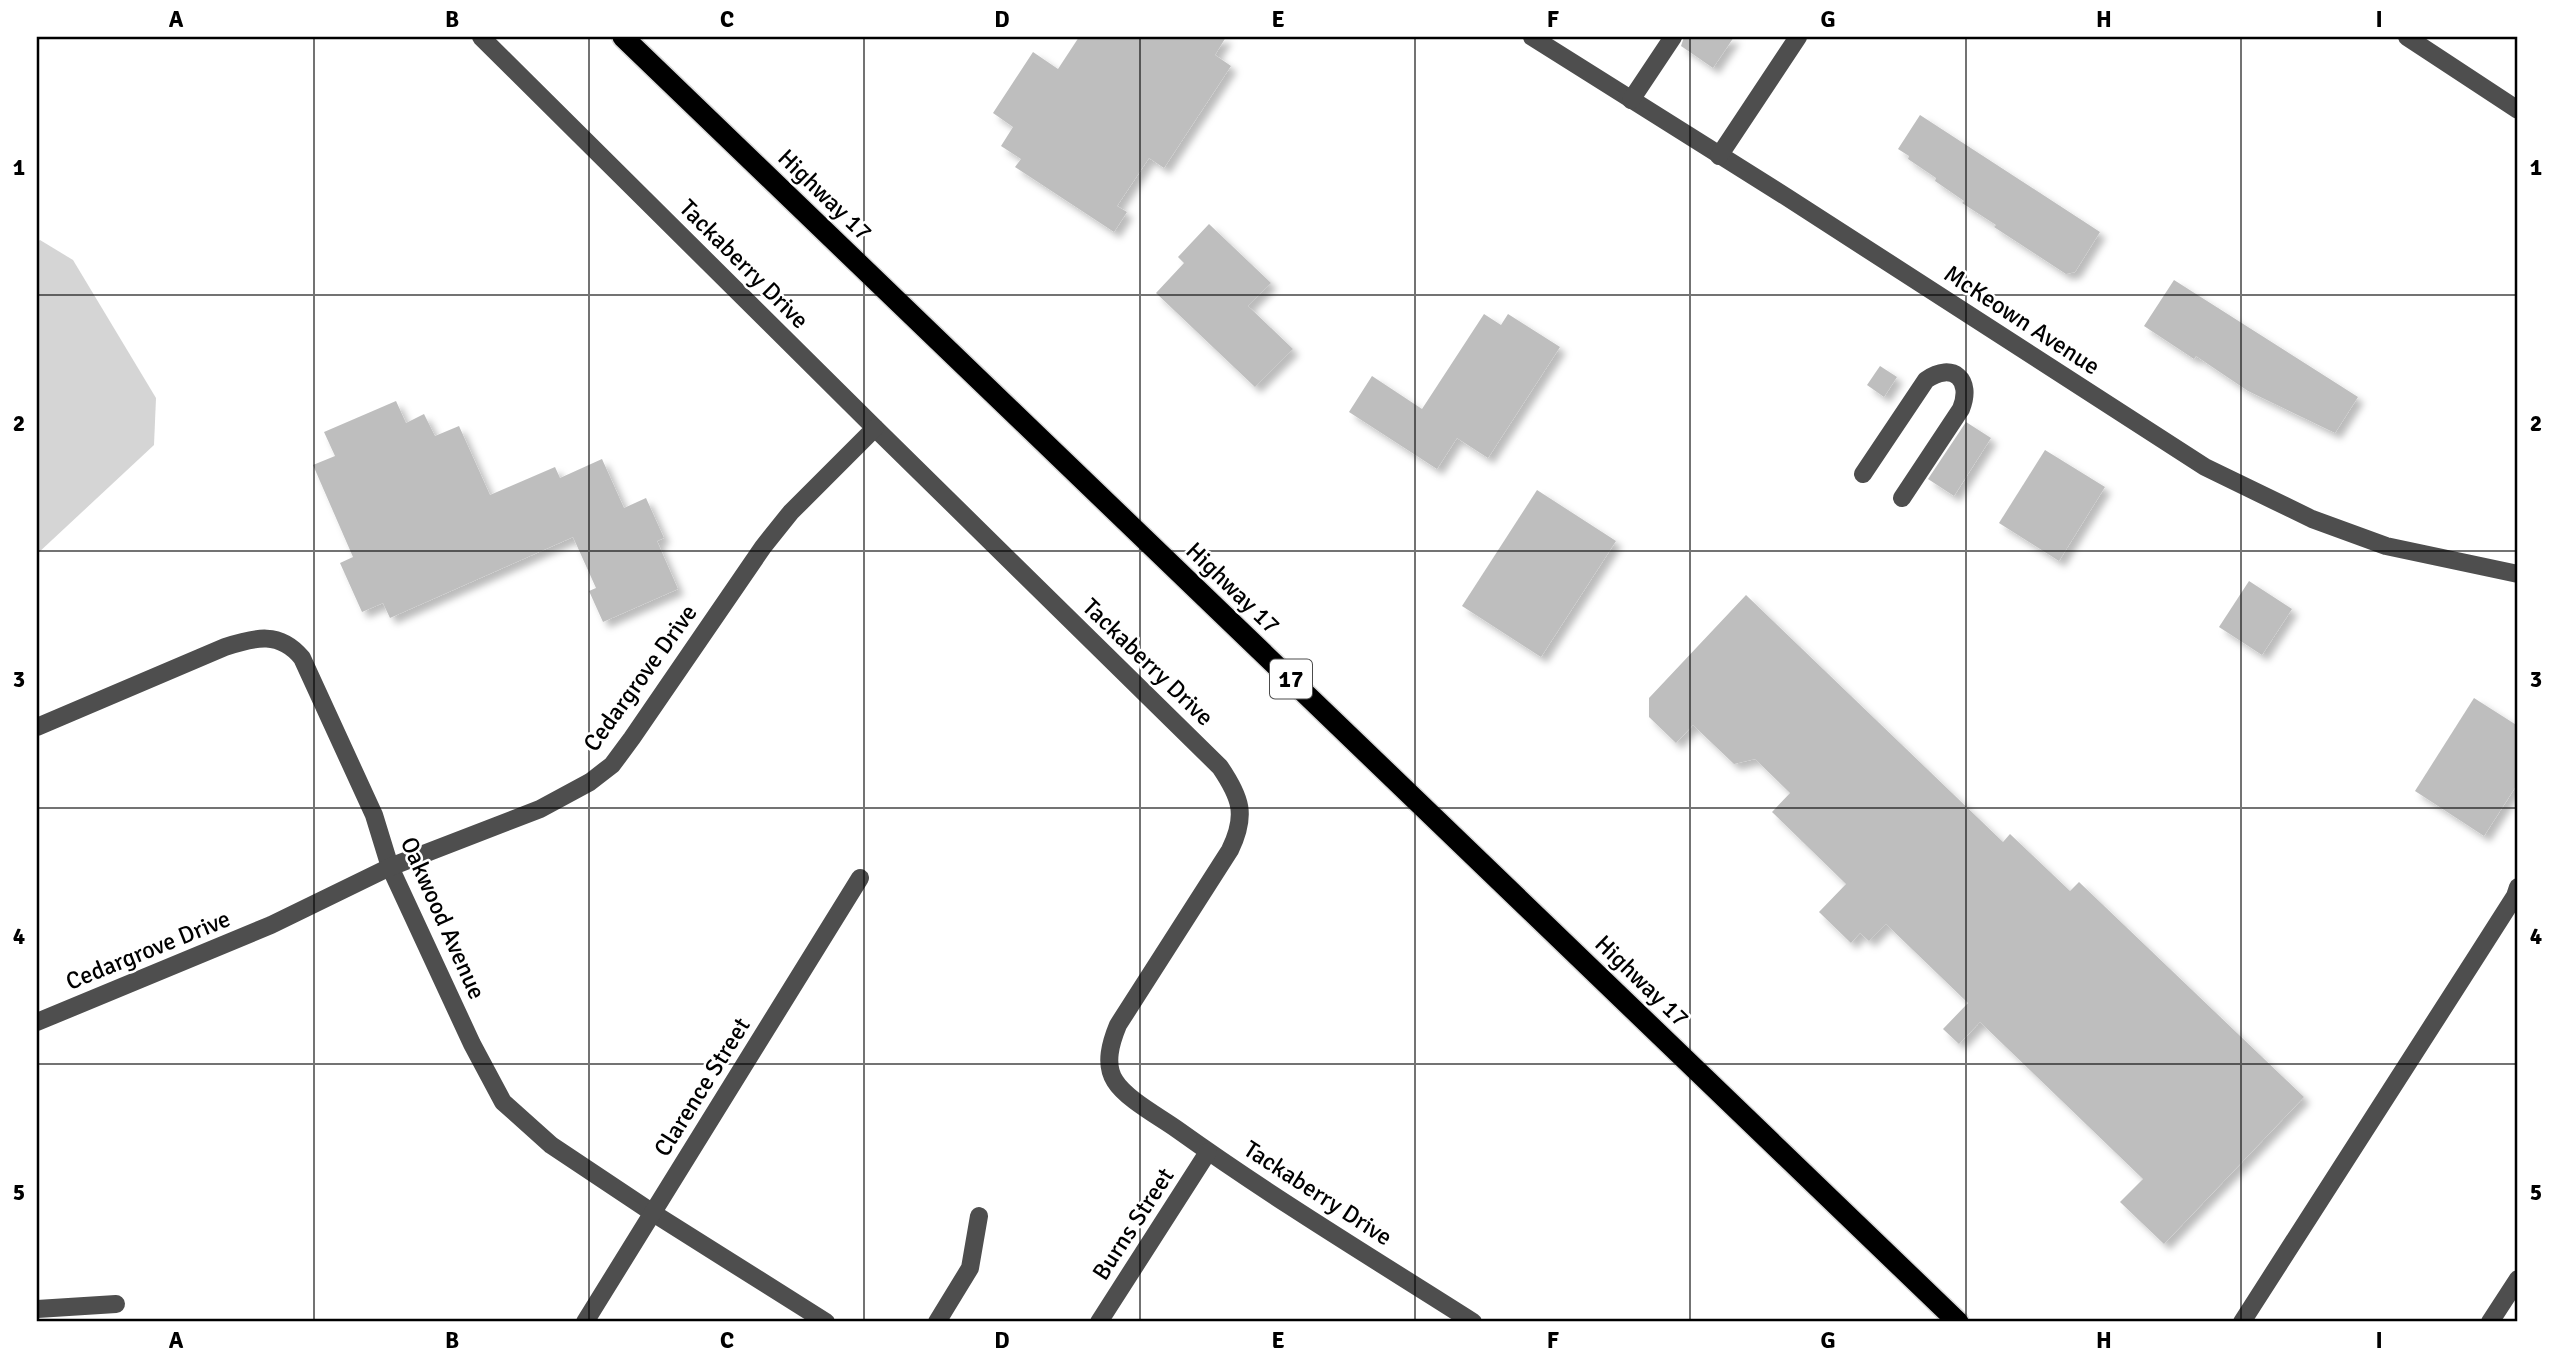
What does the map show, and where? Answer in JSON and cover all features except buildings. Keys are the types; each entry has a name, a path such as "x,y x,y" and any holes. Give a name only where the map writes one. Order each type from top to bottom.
{"highway":[{"name":"Highway 17","path":"623,37 1958,1322"}],"street":[{"name":"Tackaberry Drive","path":"481,37 1220,767 1238,798 1241,813 1239,833 1118,1025 1110,1043 1109,1063 1114,1081 1130,1096 1208,1152 1473,1322"},
{"name":"McKeown Avenue","path":"1532,37 2205,467 2312,519 2386,547 2518,574"},
{"path":"1632,100 1673,37"},
{"path":"1719,156 1798,37"},
{"path":"2407,37 2518,110"},
{"path":"1863,474 1926,380 1937,372 1949,371 1958,377 1965,387 1966,398 1902,498"},
{"name":"Cedargrove Drive","path":"37,1022 271,925 390,867 540,809 590,782 611,765 763,547 791,512 875,428"},
{"name":"Oakwood Avenue","path":"37,727 252,638 281,642 293,647 302,658 374,816 390,867 472,1044 503,1102 551,1145 826,1322"},
{"name":"Clarence Street","path":"584,1322 860,877"},
{"path":"2242,1322 2479,954 2518,887"},
{"name":"Burns Street","path":"1099,1322 1208,1152"},
{"path":"936,1322 970,1268 979,1216"},
{"path":"2490,1322 2518,1279"},
{"path":"37,1309 116,1304"}],"shaded area":[{"path":"40,240 73,260 156,398 154,445 37,554 37,242"}]}
